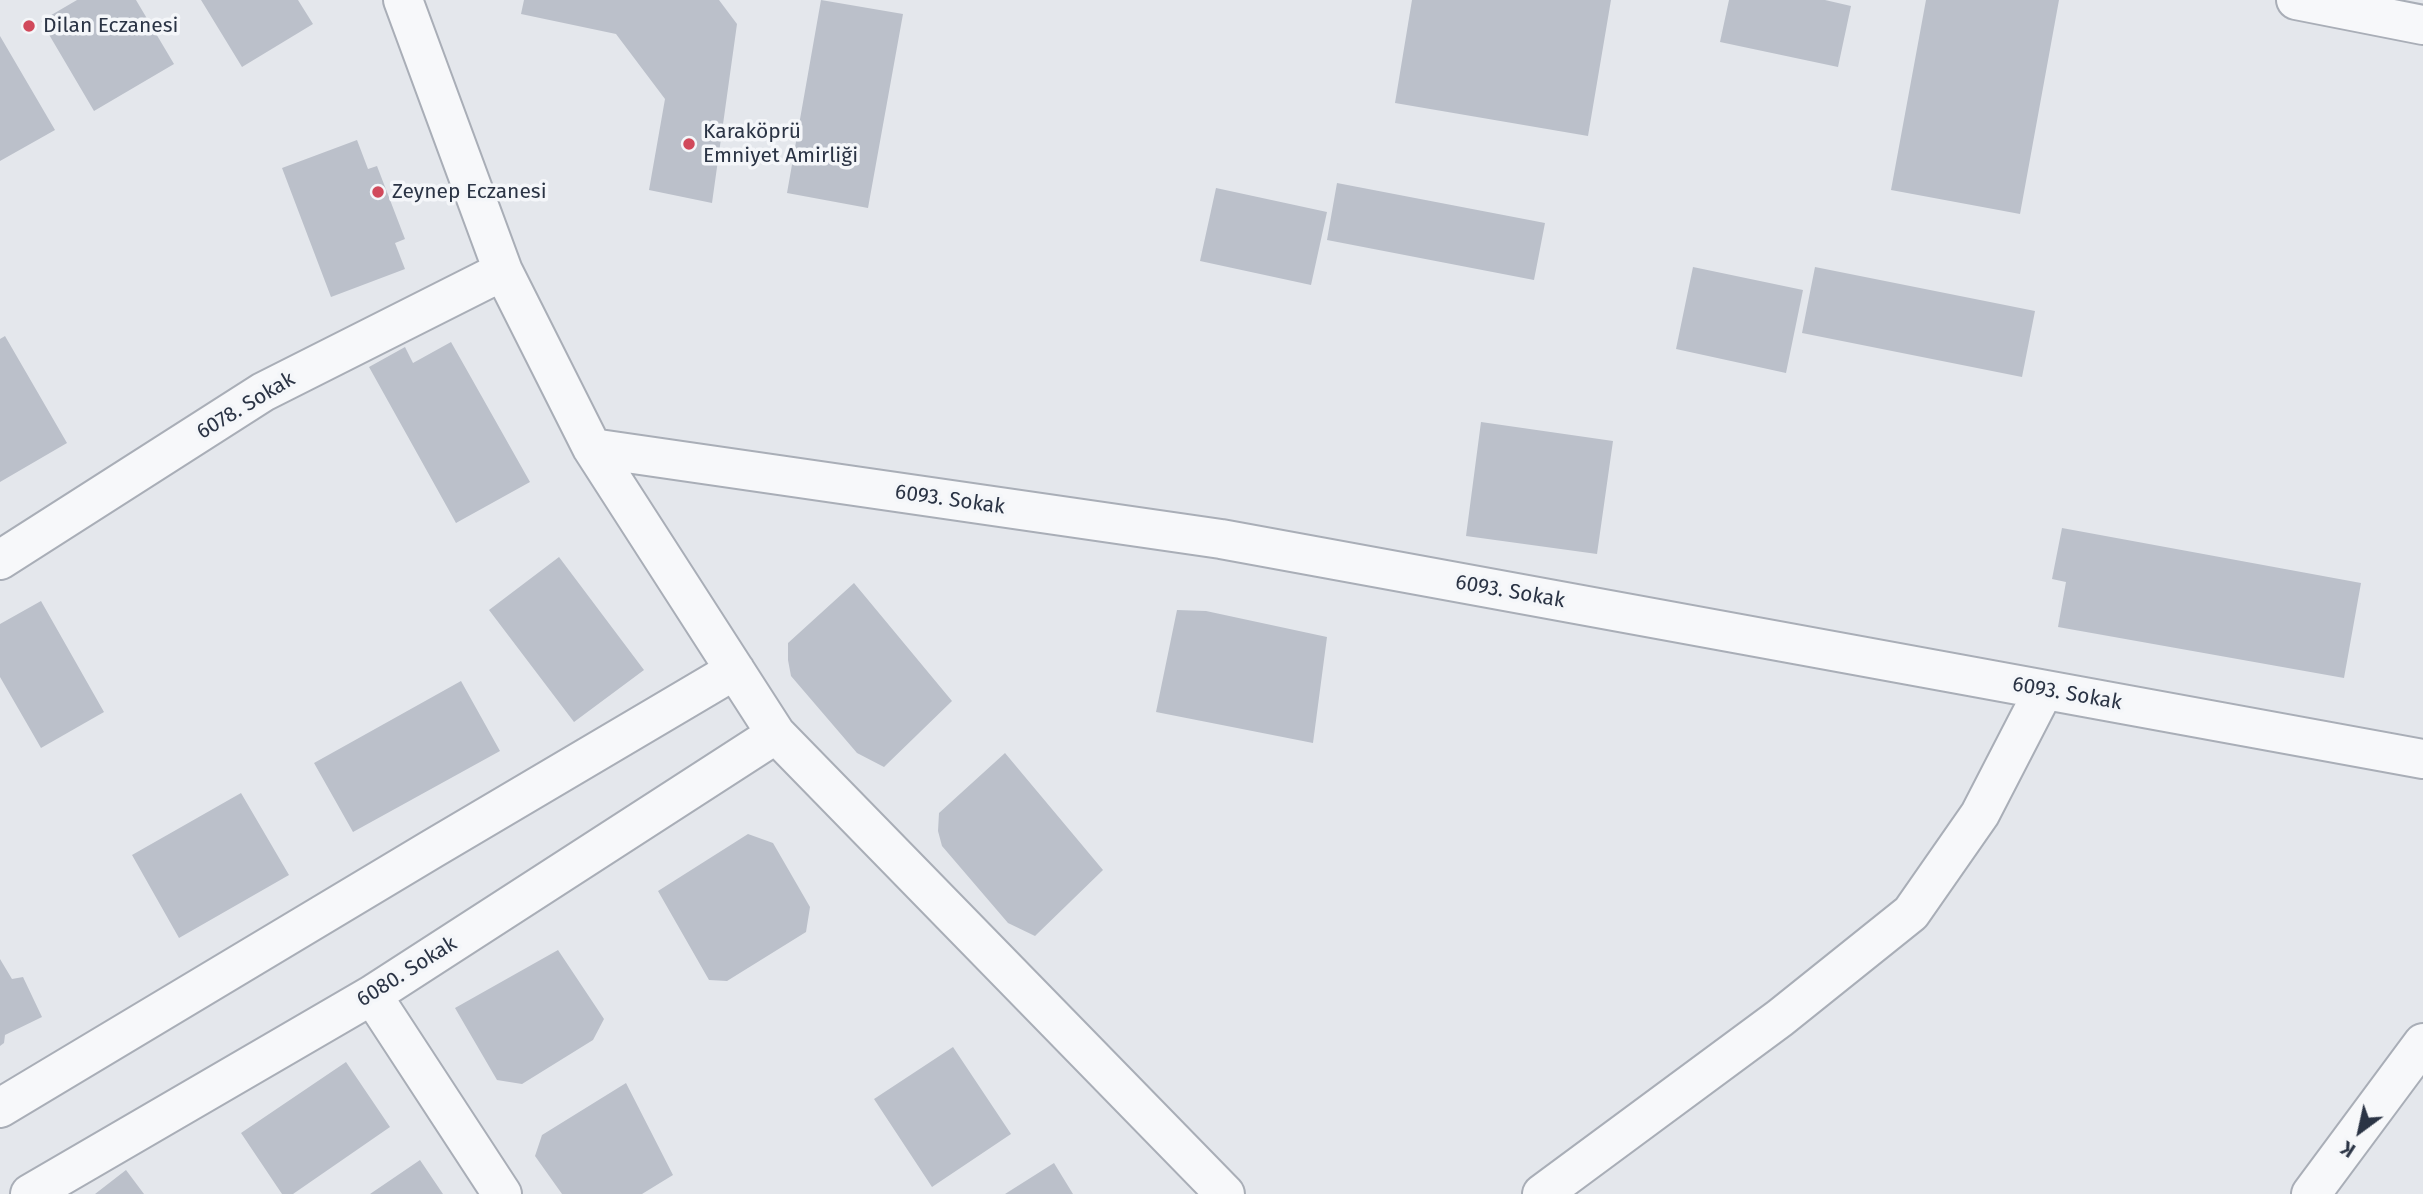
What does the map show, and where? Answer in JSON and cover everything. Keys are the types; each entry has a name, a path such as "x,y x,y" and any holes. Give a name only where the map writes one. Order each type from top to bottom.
{"street":[{"path":"403,0 503,271 592,448 776,734 1225,1194"},
{"path":"2296,0 2423,25"},
{"name":"6078. Sokak","path":"0,560 263,393 503,271"},
{"name":"6093. Sokak","path":"592,448 1221,539 2423,759"},
{"path":"0,1108 734,670"},
{"path":"1542,1194 1780,1018 1911,913 1980,814 2044,690"},
{"name":"6080. Sokak","path":"30,1194 372,995 776,734"},
{"path":"372,995 502,1194"},
{"path":"2311,1194 2423,1043"}],"building":[{"path":"77,0 136,0 174,64 94,111 41,21"},
{"path":"201,0 298,0 313,24 242,67"},
{"name":"Karaköprü Emniyet Amirliği","path":"524,0 719,0 737,24 712,203 649,190 665,99 616,34 521,14"},
{"path":"821,0 903,14 868,208 787,193"},
{"path":"1412,0 1611,0 1588,136 1395,103"},
{"path":"1729,0 1825,0 1851,6 1838,67 1720,42"},
{"path":"1926,0 2059,0 2020,214 1891,190"},
{"path":"0,36 55,130 0,161"},
{"path":"357,140 368,169 377,166 405,239 395,243 405,269 331,297 282,168"},
{"path":"1337,183 1545,223 1534,280 1327,240"},
{"path":"1216,188 1327,212 1311,285 1200,261"},
{"path":"1693,267 1803,290 1786,373 1676,349"},
{"path":"1815,267 2035,311 2022,377 1802,333"},
{"path":"5,336 67,443 0,482 0,339"},
{"path":"451,342 530,482 456,523 369,367 405,347 413,363"},
{"path":"1481,422 1613,441 1597,554 1466,536"},
{"path":"2062,528 2361,583 2344,678 2058,627 2066,582 2052,579"},
{"path":"559,557 644,670 574,722 489,610"},
{"path":"854,583 952,701 884,767 857,753 791,676 788,660 788,643"},
{"path":"41,601 104,712 41,748 0,677 0,624"},
{"path":"1177,610 1206,611 1327,637 1313,743 1156,712"},
{"path":"461,681 500,751 353,832 314,763"},
{"path":"1005,753 1103,870 1035,936 1008,923 942,846 938,831 939,813"},
{"path":"241,793 289,875 179,938 132,855"},
{"path":"748,834 773,843 810,907 806,932 727,981 709,980 658,891"},
{"path":"558,950 604,1019 593,1040 522,1084 497,1080 455,1008"},
{"path":"0,959 12,979 23,977 42,1017 5,1035 4,1043 0,1046"},
{"path":"953,1047 1011,1134 932,1187 874,1099"},
{"path":"346,1062 390,1127 293,1194 282,1194 241,1133"},
{"path":"626,1083 673,1175 642,1194 562,1194 535,1156 542,1135"},
{"path":"420,1160 443,1194 370,1194"},
{"path":"1054,1163 1073,1194 1005,1194"},
{"path":"126,1170 144,1194 95,1194"}],"place":[{"name":"Dilan Eczanesi","path":"29,26"},
{"name":"Karaköprü Emniyet Amirliği","path":"689,144"},
{"name":"Zeynep Eczanesi","path":"378,192"}]}
